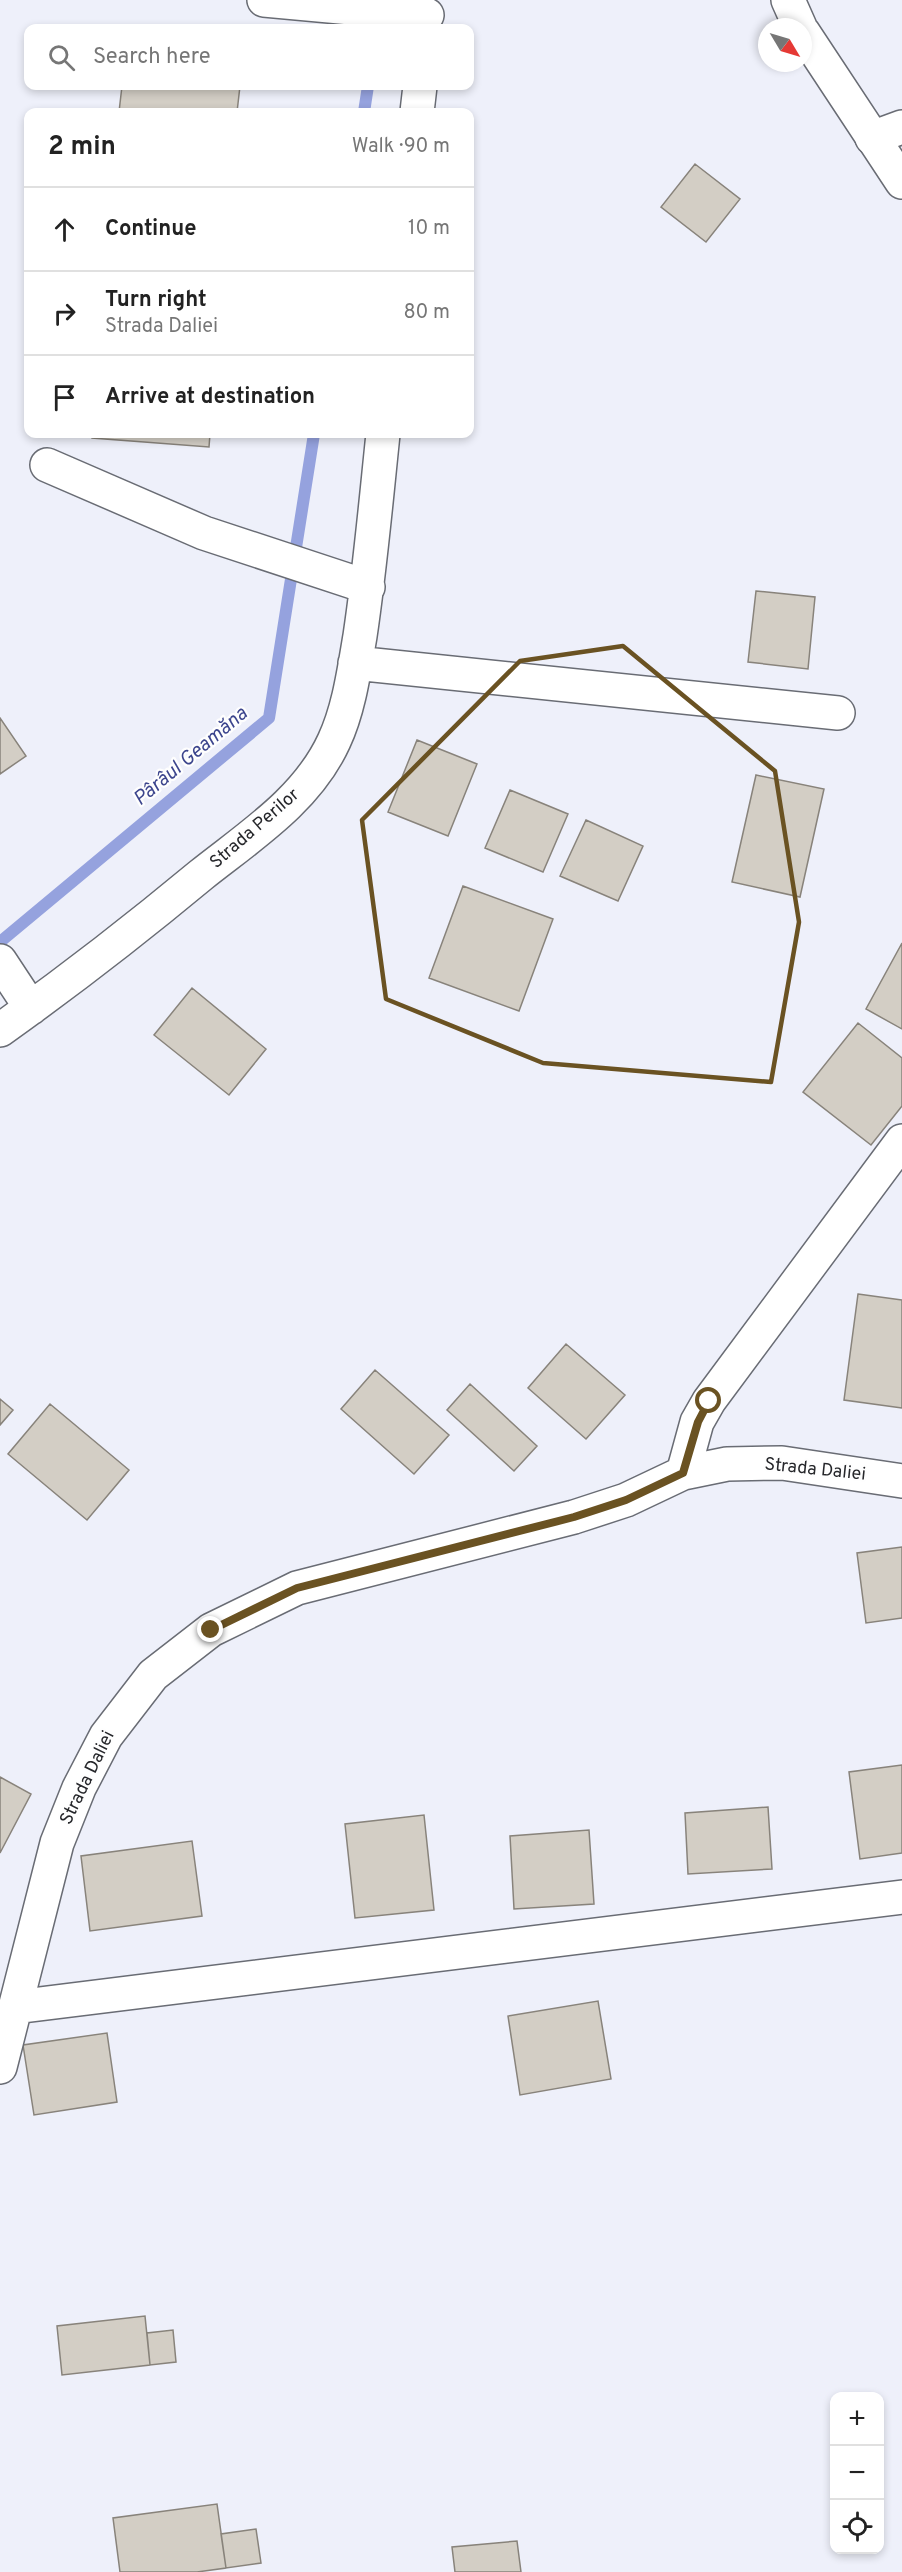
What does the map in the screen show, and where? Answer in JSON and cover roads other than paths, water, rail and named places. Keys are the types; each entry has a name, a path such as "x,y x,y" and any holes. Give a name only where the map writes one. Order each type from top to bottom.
{"street":[{"path":"264,0 427,15"},
{"path":"788,0 796,18"},
{"path":"812,43 887,133 902,182"},
{"path":"417,108 420,90"},
{"name":"Strada Perilor","path":"0,1030 166,904 289,804 316,773 334,741 355,663 368,587 383,438"},
{"path":"47,465 204,533 368,587"},
{"path":"355,663 838,713"},
{"path":"0,961 31,1008"},
{"path":"683,1473 698,1422 709,1401 902,1141"},
{"name":"Strada Daliei","path":"0,2067 57,1843 79,1788 106,1736 153,1675 211,1630 297,1588 574,1517 626,1500 683,1473 727,1464 782,1463 902,1481"},
{"path":"15,2007 902,1897"}],"waterway":[{"name":"Pârâul Geamăna","path":"365,108 367,90"},
{"name":"Pârâul Geamăna","path":"0,942 269,718 313,438"}]}
